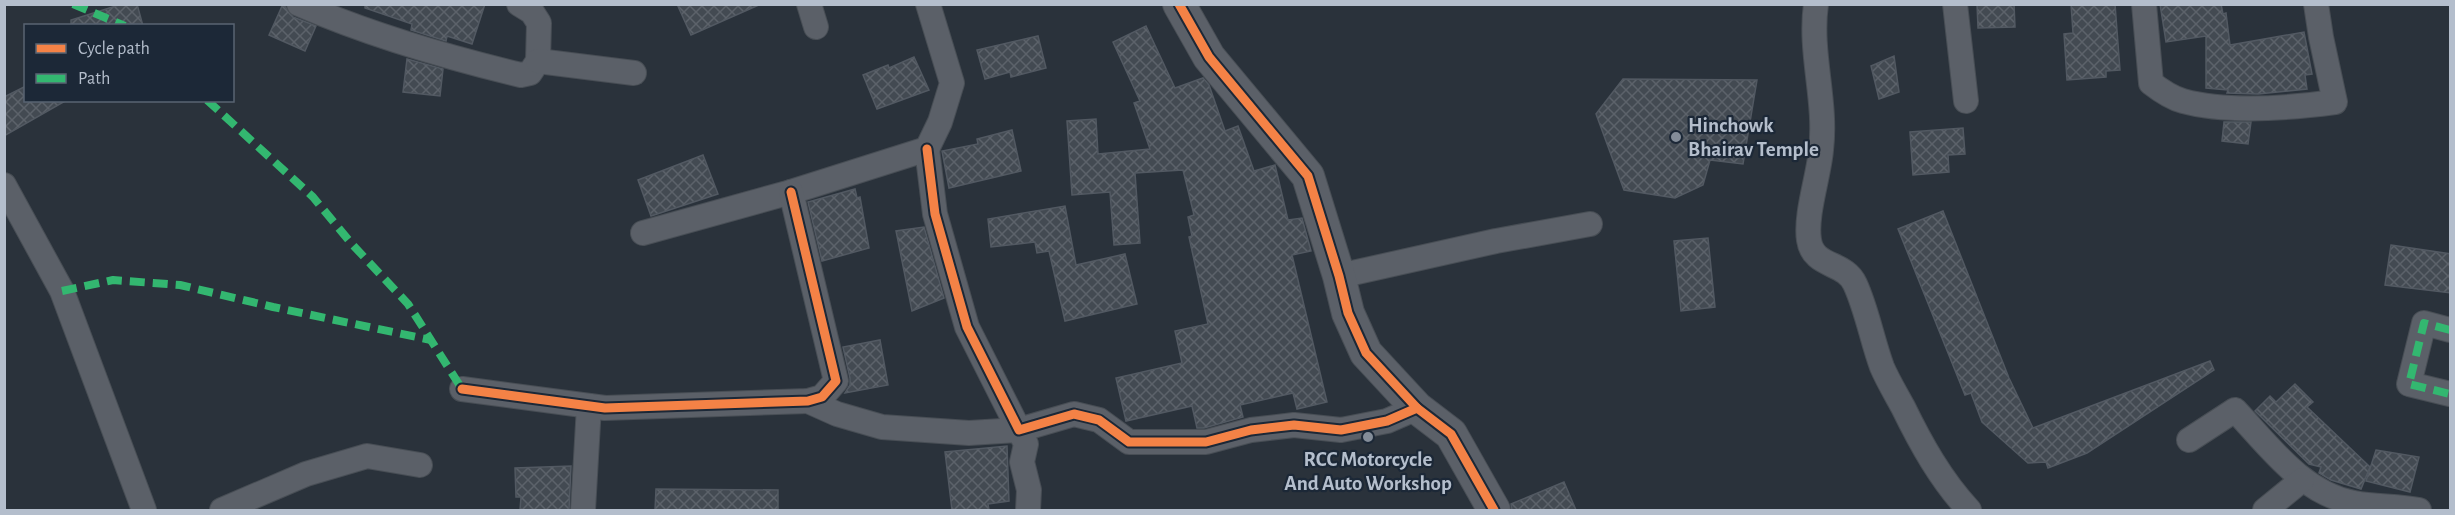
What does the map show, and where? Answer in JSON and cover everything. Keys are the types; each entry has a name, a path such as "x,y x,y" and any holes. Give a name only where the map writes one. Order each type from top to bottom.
{"street":[{"path":"299,4 334,19 461,60 521,75 530,73 538,61 539,23 532,12 519,4"},
{"path":"928,4 952,83 940,122 927,149 935,214 967,327 1026,444 1022,462 1029,490 1028,510"},
{"path":"1179,4 1209,57 1308,176 1348,313 1366,352 1417,408 1451,434 1494,510"},
{"path":"1816,4 1813,26 1823,112 1822,149 1809,221 1809,240 1814,255 1823,262 1842,268 1855,282 1883,369 1919,440 1949,489 1969,510"},
{"path":"1955,4 1966,101"},
{"path":"2144,4 2151,83 2160,90 2181,100 2212,106 2297,107 2335,102 2316,4"},
{"path":"538,61 634,74"},
{"path":"643,233 791,192 927,149"},
{"path":"4,185 62,291 144,510"},
{"path":"462,389 604,408 808,402 822,397 836,381 791,192"},
{"path":"1339,276 1496,241 1590,224"},
{"path":"2451,330 2424,323 2409,384 2451,394"},
{"path":"808,402 837,414 882,427 969,433 1019,430 1074,414 1099,420 1129,442 1206,442 1251,430 1294,425 1341,430 1387,421 1417,408"},
{"path":"584,510 589,406"},
{"path":"2189,440 2235,410 2302,480 2329,496 2354,503 2419,510"},
{"path":"222,510 306,474 367,456 420,465"},
{"path":"2265,510 2302,480"}],"building":[{"path":"122,4 137,4 142,24 71,24 71,20"},
{"path":"283,4 293,17 316,26 305,51 269,35"},
{"path":"365,4 485,4 472,44 447,36 446,41 411,30 412,24 365,8"},
{"path":"677,4 761,4 691,35"},
{"path":"1977,4 2014,4 2015,27 1978,28"},
{"path":"2071,4 2115,4 2120,70 2106,71 2106,77 2067,80 2064,34 2073,33"},
{"path":"2160,4 2221,4 2223,14 2226,13 2230,45 2304,32 2312,74 2305,75 2307,89 2258,94 2227,93 2228,90 2206,88 2206,36 2166,42"},
{"path":"1146,26 1175,88 1203,78 1209,85 1225,131 1238,126 1254,171 1275,165 1288,220 1302,218 1311,251 1292,255 1327,402 1297,409 1293,393 1240,405 1243,417 1204,428 1197,428 1192,406 1126,421 1116,378 1182,363 1175,331 1208,324 1189,237 1192,236 1188,217 1194,215 1183,170 1135,173 1140,243 1114,245 1110,192 1072,195 1067,121 1096,119 1098,154 1150,149 1134,103 1140,101 1113,42"},
{"path":"1038,36 1046,68 1011,77 1010,72 985,79 977,50"},
{"path":"1894,56 1899,92 1879,99 1871,66"},
{"path":"914,57 929,90 877,109 863,75 888,65 889,68"},
{"path":"407,59 443,69 440,96 403,92"},
{"name":"Hinchowk Bhairav Temple","path":"1623,79 1757,80 1743,164 1710,160 1703,185 1675,198 1624,190 1596,114"},
{"path":"24,87 24,102 64,102 4,136 4,97"},
{"path":"2224,122 2251,122 2248,144 2222,141"},
{"path":"1963,128 1965,154 1948,155 1949,172 1913,175 1910,132"},
{"path":"1012,130 1021,171 949,188 942,151 978,144 977,139"},
{"path":"703,155 718,194 651,216 638,180"},
{"path":"855,189 857,198 860,197 869,248 822,261 808,202"},
{"path":"1065,206 1076,265 1125,254 1137,304 1065,321 1049,251 1037,253 1035,242 991,247 988,219"},
{"path":"1943,211 2009,378 2033,428 2210,361 2214,370 2087,453 2048,468 2046,462 2028,463 1982,422 1971,393 1965,395 1898,229"},
{"path":"924,227 944,298 912,311 896,231"},
{"path":"1708,238 1715,307 1681,311 1674,241"},
{"path":"2391,245 2451,254 2451,293 2385,285"},
{"path":"880,340 888,385 845,393 850,385 850,378 843,347"},
{"path":"2295,384 2313,402 2307,407 2370,467 2361,489 2331,480 2319,473 2321,467 2309,464 2255,411 2270,396 2276,402"},
{"path":"1007,446 1009,501 988,504 989,510 952,510 945,452"},
{"path":"2376,450 2419,457 2410,492 2366,481"},
{"path":"571,466 569,510 520,510 521,497 516,497 515,468"},
{"path":"1564,482 1576,510 1512,510 1511,504"},
{"path":"656,489 778,490 778,510 655,510"}],"marked path":[{"path":"73,4 120,24"},
{"path":"209,102 313,197 351,243 408,304 462,389"},
{"path":"62,291 113,280 180,285 431,340"},
{"path":"2450,330 2424,323 2409,384 2450,394"}],"cycle path":[{"path":"1179,4 1209,57 1308,176 1348,313 1366,353 1417,408 1451,434 1494,510"},
{"path":"927,149 935,214 967,327 1019,430 1074,414 1099,420 1129,442 1206,442 1251,430 1294,425 1341,430 1387,421 1417,408"},
{"path":"462,389 605,408 808,401 822,397 836,381 791,192"}],"place":[{"name":"Hinchowk Bhairav Temple","path":"1676,137"},
{"name":"RCC Motorcycle And Auto Workshop","path":"1368,437"}]}
